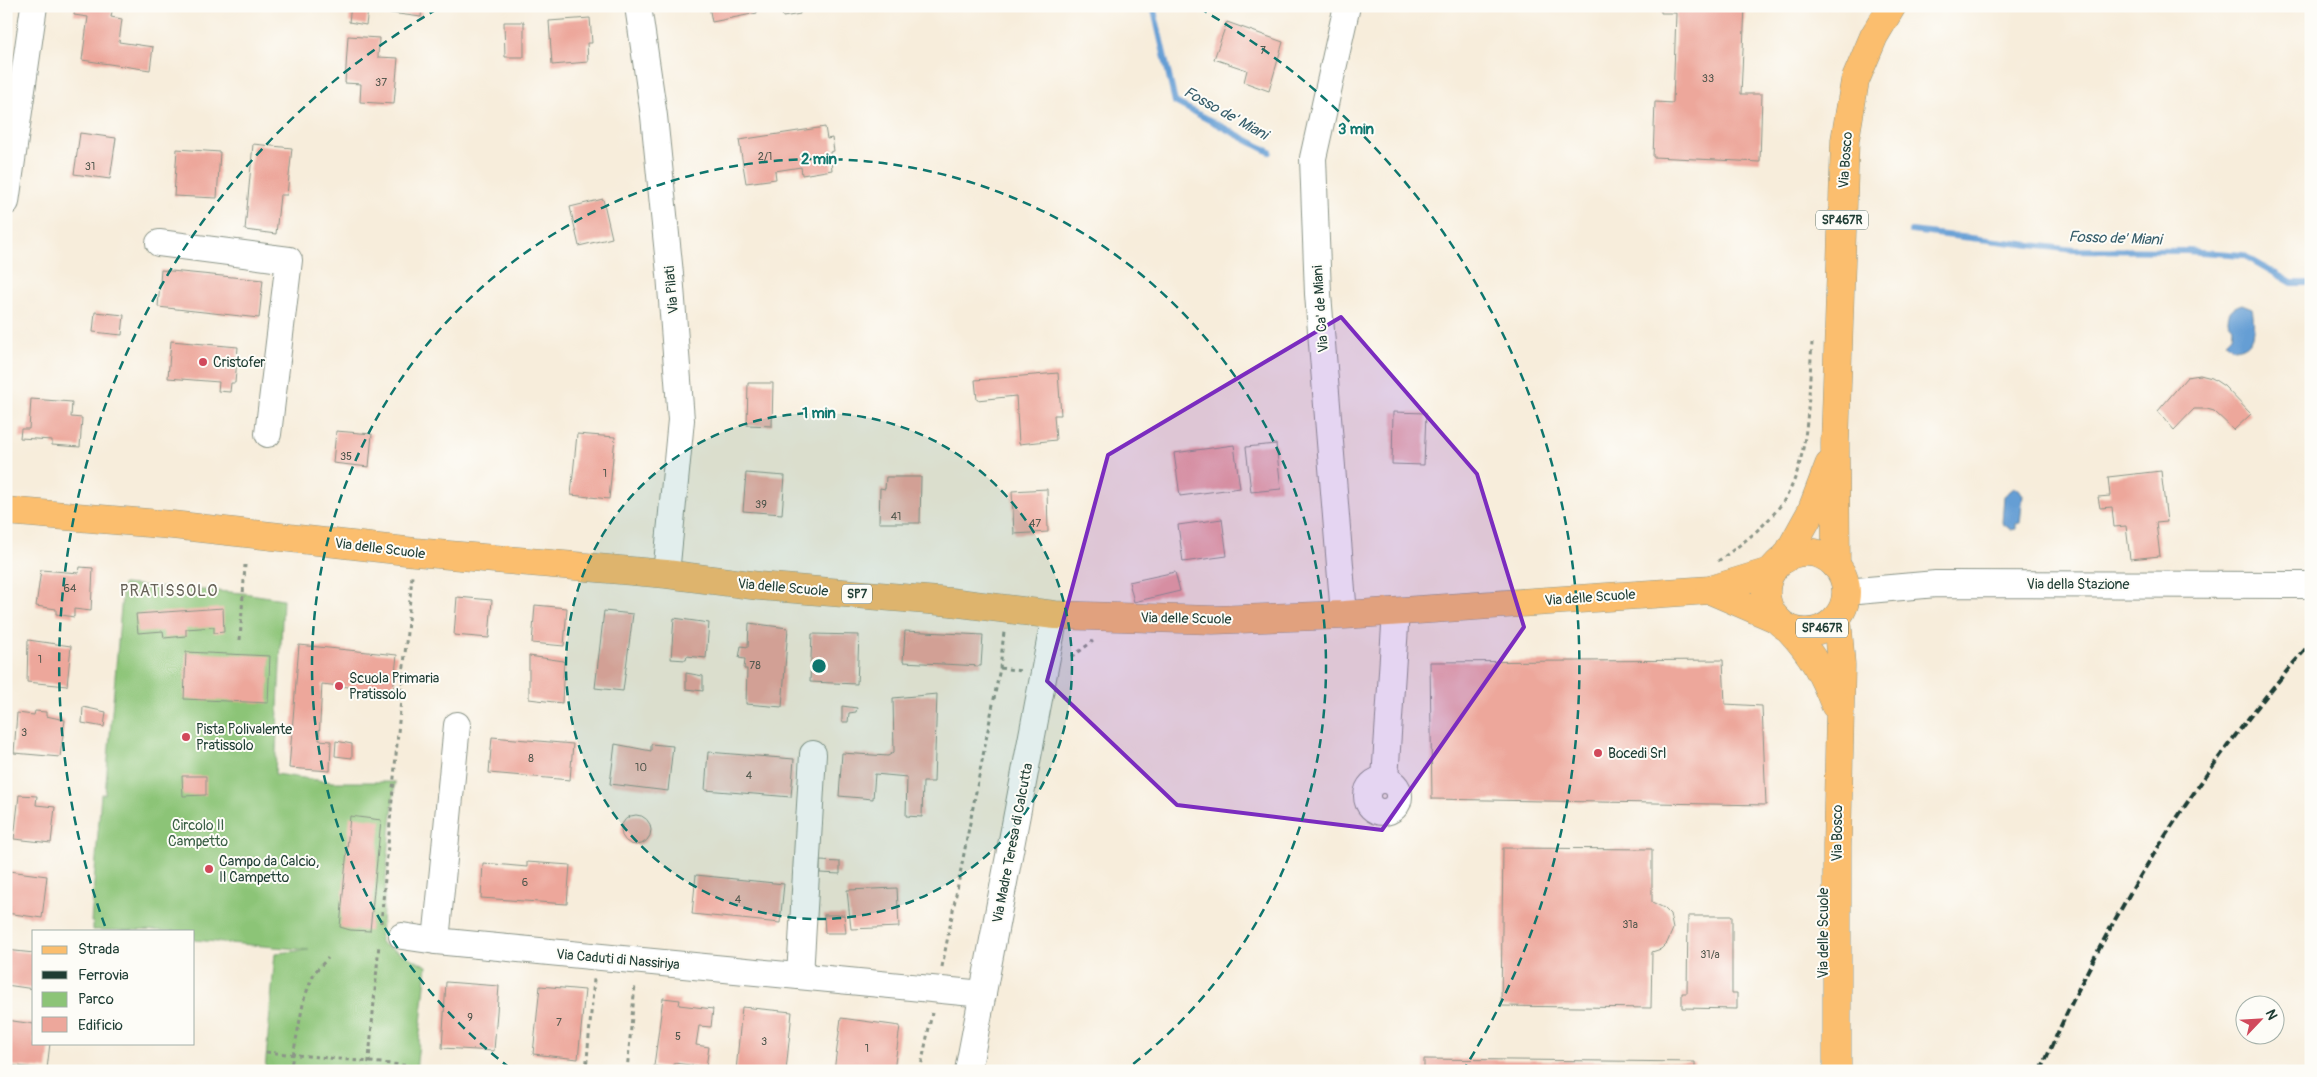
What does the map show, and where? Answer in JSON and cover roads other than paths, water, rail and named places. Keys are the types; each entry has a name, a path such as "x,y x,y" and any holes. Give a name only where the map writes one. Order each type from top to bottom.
{"main road":[{"name":"Via Bosco","path":"1837,1071 1837,846 1841,665 1837,617 1844,605 1846,592 1844,578 1836,566 1835,444 1845,140 1855,81 1874,36 1892,6"},
{"name":"Via Bosco","path":"1835,444 1826,478 1811,512 1767,583 1766,595 1770,608 1809,651 1823,674 1839,716"},
{"name":"Via delle Scuole","path":"6,511 248,532 414,552 666,574 759,586 951,602 1055,616 1213,620 1344,615 1710,590 1779,565"},
{"path":"1779,565 1802,552 1826,557 1836,566"},
{"name":"Via delle Scuole","path":"1710,590 1783,624"},
{"name":"SP467R","path":"1783,624 1802,632 1815,631 1828,626 1837,617"}],"street":[{"path":"6,202 34,6"},
{"name":"Via Pilati","path":"638,6 654,116 670,274 681,420 666,574"},
{"name":"Via Ca' de Miani","path":"1344,615 1318,294 1313,158 1347,6"},
{"path":"159,243 289,260 268,434"},
{"name":"Via della Stazione","path":"1846,592 1936,584 2311,585"},
{"path":"1385,779 1396,611"},
{"name":"Via Madre Teresa di Calcutta","path":"968,1071 1055,616"},
{"path":"436,941 458,725"},
{"path":"800,976 813,754"},
{"name":"Via Caduti di Nassiriya","path":"388,933 436,941 983,994"}],"water":[{"path":"2242,304 2252,308 2254,322 2252,335 2246,345 2233,349 2226,342 2232,336 2233,327 2228,321 2228,317 2236,306"},
{"path":"2014,488 2019,489 2023,495 2020,523 2016,524 2016,529 2011,530 2002,523 2004,496"}],"waterway":[{"name":"Fosso de' Miani","path":"1153,6 1175,102 1270,152"},
{"name":"Fosso de' Miani","path":"1911,231 2074,250 2187,251 2243,255 2292,283 2311,283"}],"railway":[{"path":"2041,1071 2095,956 2159,846 2231,742 2270,691 2311,643"}],"place":[{"name":"Cristofer","path":"203,362"},
{"name":"Scuola Primaria Pratissolo","path":"339,686"},
{"name":"Pista Polivalente Pratissolo","path":"186,737"},
{"name":"Bocedi Srl","path":"1598,753"},
{"name":"Campo da Calcio, Il Campetto","path":"209,869"}],"district":[{"name":"PRATISSOLO","path":"169,590"}],"park label":[{"name":"Circolo Il Campetto","path":"198,834"}]}
